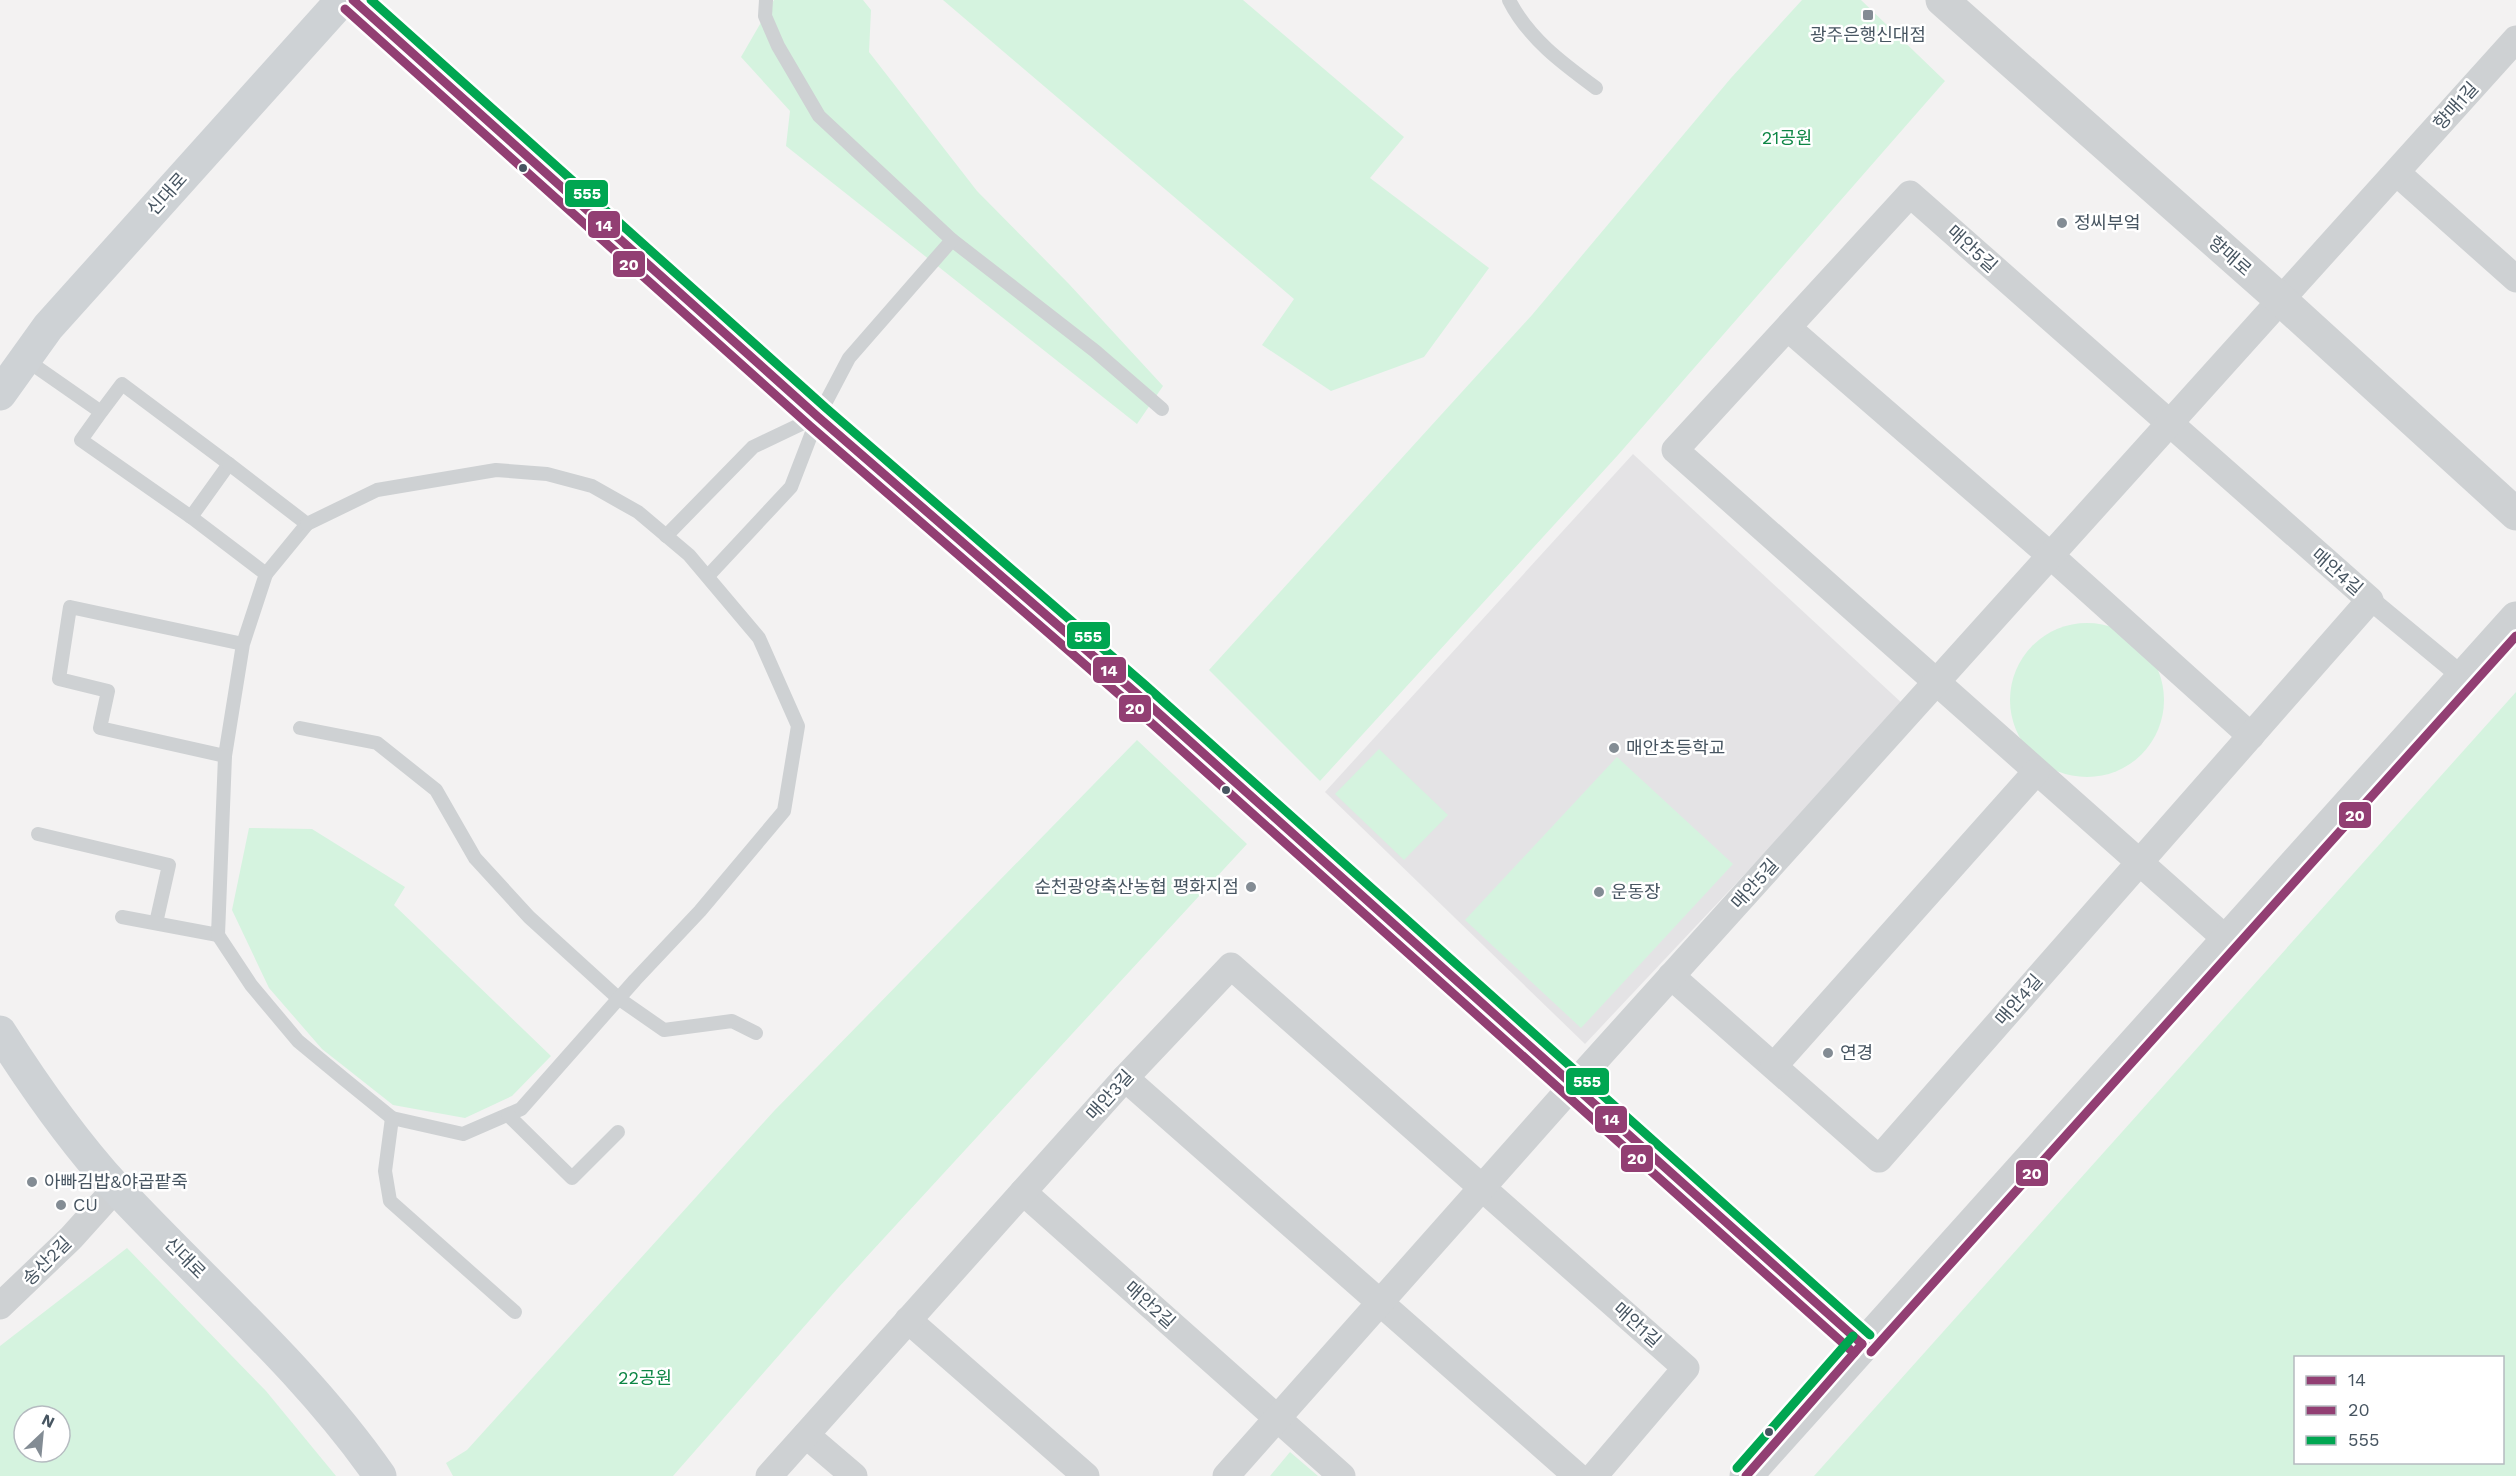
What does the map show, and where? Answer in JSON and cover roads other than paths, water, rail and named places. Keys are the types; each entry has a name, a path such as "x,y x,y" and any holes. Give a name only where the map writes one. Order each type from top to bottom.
{"main road":[{"name":"신대로","path":"0,393 23,358 48,327 342,0"},
{"name":"신대로","path":"0,1032 34,1086 76,1142 116,1188 309,1384 351,1435 380,1476"}],"street":[{"path":"353,0 818,417 1137,694 1863,1344"},
{"name":"향매로","path":"1942,0 2281,300 2516,514"},
{"name":"향매1길","path":"2281,300 2516,39"},
{"path":"2397,173 2516,279"},
{"name":"매안5길","path":"1936,683 1675,450 1789,329 1910,194 2169,425"},
{"name":"매안5길","path":"1574,1084 2281,300"},
{"path":"1789,329 2051,556 2251,736"},
{"name":"매안4길","path":"1671,976 1879,1159 2370,600 2169,425"},
{"path":"2370,600 2463,676"},
{"path":"1746,1476 2516,618"},
{"path":"1936,683 2226,939"},
{"path":"1774,1066 2036,772"},
{"name":"매안3길","path":"769,1476 1125,1078 1231,966 1482,1187"},
{"path":"1125,1078 1577,1476"},
{"path":"1226,1476 1574,1084"},
{"name":"매안1길","path":"1482,1187 1686,1368 1594,1476"},
{"name":"송산2길","path":"0,1306 71,1238 116,1188"},
{"name":"매안2길","path":"1023,1192 1342,1476"},
{"path":"908,1320 1086,1476"},
{"path":"806,1435 854,1476"}],"lane":[{"path":"766,0 765,16 778,46 819,116 952,240 1095,351 1162,409"},
{"path":"1509,0 1520,23 1562,63 1596,88"},
{"path":"708,576 791,487 818,417 849,358 952,240"},
{"path":"23,358 101,412"},
{"path":"266,574 191,517 81,440 122,384 307,524"},
{"path":"666,536 753,447 818,417"},
{"path":"191,517 229,464"},
{"path":"496,470 547,474 592,486 638,512 666,536 708,576 759,638 798,726 784,811 700,911 618,998 521,1109 463,1134 392,1118 297,1041 251,986 218,934 225,756 243,644 266,574 307,524 377,490 496,470"},
{"path":"225,756 100,728 108,691 59,679 70,607 243,644"},
{"path":"300,728 377,743 436,790 475,858 529,917 618,998 664,1030 732,1021 756,1033"},
{"path":"38,834 169,865 156,923"},
{"path":"122,917 218,934"},
{"path":"508,1115 572,1178 618,1132"},
{"path":"392,1118 385,1171 390,1201 515,1312"}],"place":[{"name":"광주은행신대점","path":"1868,15"},
{"name":"정씨부엌","path":"2062,223"},
{"name":"매안초등학교","path":"1614,748"},
{"name":"순천광양축산농협 평화지점","path":"1251,887"},
{"name":"운동장","path":"1599,892"},
{"name":"연경","path":"1828,1053"},
{"name":"아빠김밥&야곱팥죽","path":"32,1182"},
{"name":"CU","path":"61,1205"}],"park label":[{"name":"21공원","path":"1787,138"},
{"name":"22공원","path":"645,1378"}]}
